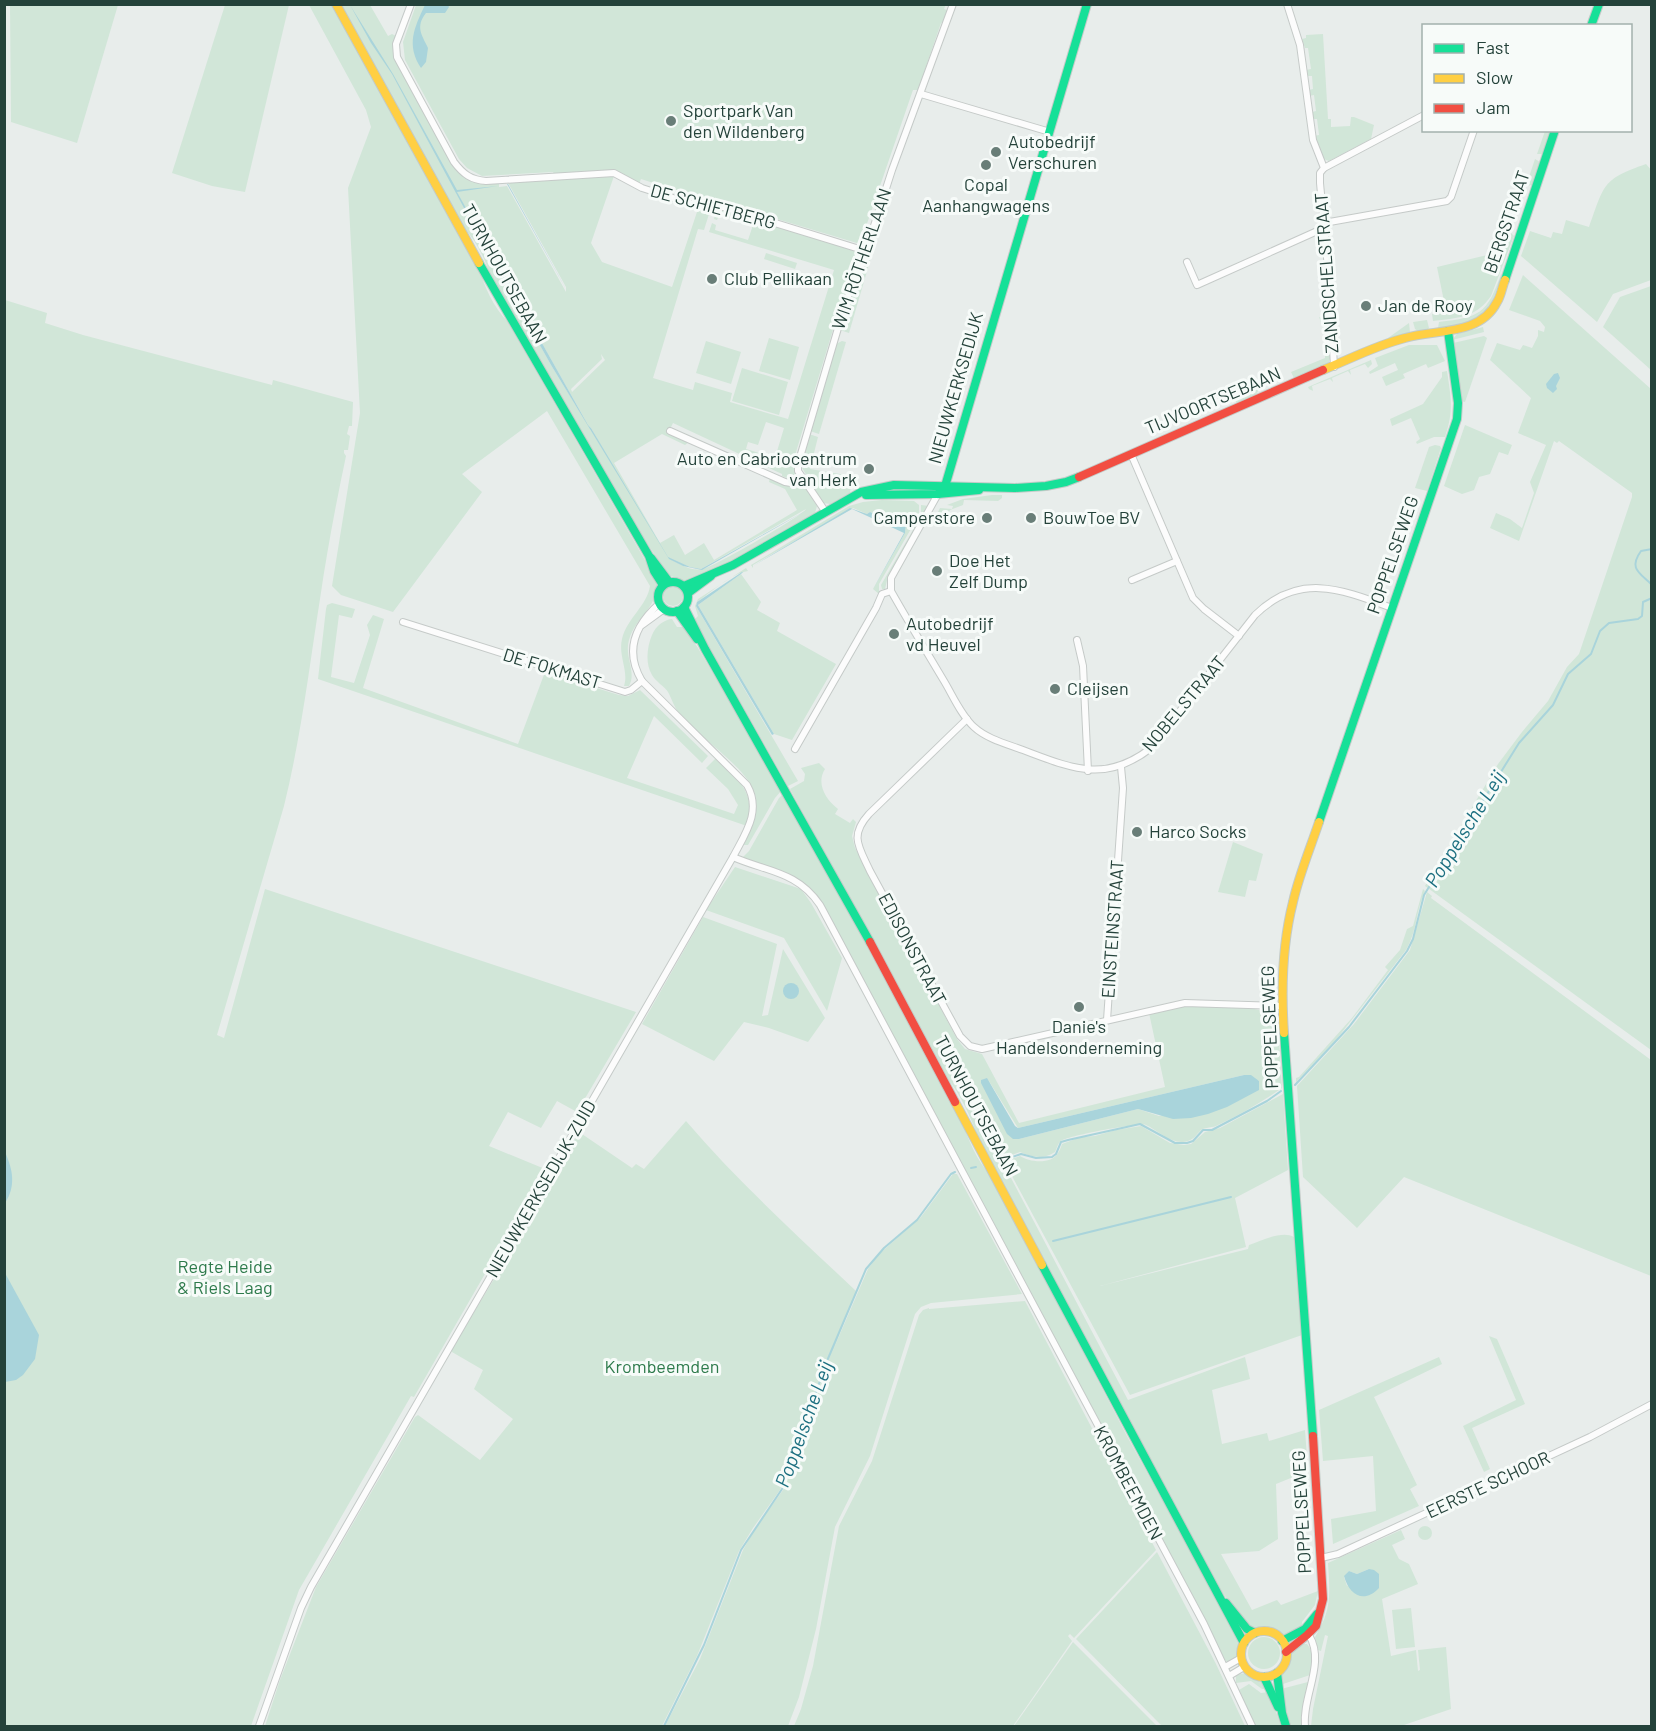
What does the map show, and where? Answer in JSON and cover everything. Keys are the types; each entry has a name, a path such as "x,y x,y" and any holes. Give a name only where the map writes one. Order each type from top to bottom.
{"street":[{"name":"TURNHOUTSEBAAN","path":"336,4 511,321 666,584"},
{"name":"DE SCHIETBERG","path":"411,4 396,44 397,57 454,162 471,178 486,181 614,173 642,188 695,204 723,207 866,251"},
{"name":"WIM RÖTHERLAAN","path":"803,478 798,471 801,452 846,301 866,251 892,170 953,4"},
{"name":"NIEUWKERKSEDIJK","path":"795,749 872,616 882,594 891,591 891,578 944,485 1087,4"},
{"name":"ZANDSCHELSTRAAT","path":"1287,4 1300,45 1312,140 1324,168 1320,173 1334,367"},
{"path":"1592,24 1599,4"},
{"path":"921,94 1050,132"},
{"path":"1324,168 1422,116"},
{"path":"1187,262 1197,285 1324,226 1447,201 1451,197 1473,132"},
{"name":"BERGSTRAAT","path":"1448,331 1466,328 1482,321 1489,316 1497,303 1554,132"},
{"name":"TIJVOORTSEBAAN","path":"686,589 703,584 714,574 861,492 894,485 988,488 1058,484 1395,341 1448,331"},
{"name":"POPPELSEWEG","path":"1286,1652 1309,1635 1319,1621 1322,1606 1322,1558 1282,1006 1284,956 1293,901 1457,419 1458,403 1448,331"},
{"path":"670,431 785,482 796,482 803,478 825,511"},
{"path":"1131,454 1193,598 1239,636"},
{"name":"TIJVOORTSEBAAN","path":"854,496 938,494 988,488"},
{"path":"1132,580 1177,561"},
{"path":"676,582 686,589 688,599 680,609 670,611 662,606 658,594 666,584 676,582"},
{"name":"NOBELSTRAAT","path":"891,591 967,719 986,736 1069,767 1088,771 1121,767 1141,756 1155,744 1255,615 1267,604 1290,592 1305,588 1329,588 1392,608"},
{"path":"642,681 634,665 634,642 647,615 662,606"},
{"name":"TURNHOUTSEBAAN","path":"680,609 841,888 1244,1643"},
{"name":"DE FOKMAST","path":"403,622 626,692 642,681"},
{"path":"1077,640 1083,666 1088,771"},
{"name":"NIEUWKERKSEDIJK-ZUID","path":"259,1726 301,1608 315,1580 733,857 751,821 754,809 750,789 739,774 642,681"},
{"name":"EDISONSTRAAT","path":"967,719 862,821 857,831 859,847 946,1012 966,1044 982,1049 1185,1003 1282,1006"},
{"name":"EINSTEINSTRAAT","path":"1107,1020 1123,788 1121,767"},
{"name":"KROMBEEMDEN","path":"733,857 782,873 807,888 820,905 1229,1676"},
{"name":"EERSTE SCHOOR","path":"1322,1558 1338,1554 1523,1469 1652,1404"},
{"name":"TURNHOUTSEBAAN","path":"1212,1583 1247,1629 1255,1633"},
{"path":"1282,1641 1305,1629 1322,1606"},
{"path":"1269,1632 1282,1641 1286,1652 1284,1663 1277,1672 1264,1677 1252,1674 1243,1662 1244,1643 1255,1633 1269,1632"},
{"path":"1305,1726 1305,1711 1316,1655 1309,1635"},
{"path":"1225,1667 1243,1662"},
{"path":"1243,1662 1229,1676 1252,1726"},
{"path":"1277,1672 1282,1713"},
{"path":"1264,1677 1286,1726"}],"green space":[{"name":"Sportpark Van den Wildenberg","path":"946,4 944,9 947,10 943,22 918,90 913,90 860,244 710,201 707,197 703,202 696,202 697,197 641,179 639,184 621,174 554,174 553,172 482,176 467,168 459,159 405,60 403,42 416,5"},
{"path":"10,5 118,5 77,143 11,122"},
{"path":"225,5 289,5 245,192 212,186 172,173"},
{"path":"309,5 332,5 479,269 494,303 507,321 657,581 654,599 636,625 629,640 628,652 632,675 629,686 624,686 622,639 628,625 645,600 650,586 547,411 462,474 482,492 393,612 341,595 332,586 360,413 348,188 371,127 366,110"},
{"path":"340,5 370,5 388,36 392,34 396,36 393,49 394,58 463,175 499,182 499,187 507,186 566,292 566,287 507,181 614,176 591,243 602,262 672,287 698,209 706,209 709,214 704,230 698,229 653,378 693,390 695,382 732,393 730,402 788,419 834,270 709,232 712,223 716,225 715,230 748,240 753,225 719,215 717,220 714,219 721,209 856,251 859,259 838,313 793,462 796,475 792,480 673,423 668,433 689,442 685,445 662,434 614,463 660,543 674,535 685,555 704,543 714,560 797,510 785,489 769,482 770,478 790,487 804,486 817,506 815,513 727,565 685,581 668,575 577,428 491,277 480,251 464,228","holes":["457,193 607,456 551,365","601,354 605,360 572,392 571,389 602,359","766,422 784,428 775,458 746,449 748,442 758,445","806,509 757,541 703,569 698,570 689,568 668,558 701,569"]},
{"path":"1323,34 1328,119 1331,119 1331,127 1350,126 1351,117 1374,125 1371,139 1329,161 1321,158 1314,136 1319,135 1317,119 1313,119 1312,112 1316,111 1314,95 1309,96 1309,90 1313,89 1312,76 1307,76 1306,70 1311,69 1308,48 1305,48 1302,39 1306,38 1306,35"},
{"path":"1545,132 1551,132 1543,154 1537,154"},
{"path":"1535,159 1540,162 1532,185 1526,186"},
{"path":"1646,164 1652,171 1651,280 1613,294 1597,322 1521,256 1530,231 1551,238 1553,232 1562,234 1566,220 1589,227 1598,201 1607,185 1620,175"},
{"path":"1510,232 1514,236 1491,296 1485,303 1465,316 1433,321 1432,314 1446,311 1437,267 1504,251"},
{"path":"766,253 797,263 795,269 764,259"},
{"path":"868,253 872,254 849,333 840,330"},
{"path":"1501,274 1487,309 1473,319 1457,325 1438,328 1439,322 1464,318 1480,311 1491,298"},
{"path":"1523,275 1651,389 1651,1050 1425,886 1498,764 1548,701 1567,667 1579,654 1632,497 1632,493 1559,441 1557,443 1554,441 1519,541 1490,528 1496,513 1522,528 1534,493 1530,482 1546,445 1518,433 1531,398 1490,360 1497,343 1520,350 1523,345 1532,348 1538,336 1538,330 1544,332 1545,327 1540,321 1509,310"},
{"path":"1652,286 1651,370 1603,327 1620,297"},
{"name":"Regte Heide & Riels Laag","path":"5,300 47,313 45,323 83,335 272,385 273,380 353,402 352,426 349,426 347,434 350,436 348,450 344,450 346,456 290,780 217,1035 224,1038 265,889 636,1012 577,1112 557,1101 541,1128 508,1112 489,1146 545,1169 536,1179 539,1180 414,1397 411,1396 299,1590 251,1726 5,1726"},
{"path":"1319,317 1328,320 1330,359 1328,364 1297,379 1294,378 1291,372 1325,358 1325,332"},
{"path":"1427,320 1429,328 1427,330 1415,329 1413,322"},
{"path":"1409,323 1410,332 1388,338"},
{"path":"1483,327 1484,332 1452,340 1457,334"},
{"path":"1484,336 1487,338 1465,402 1461,401 1453,343"},
{"path":"769,338 799,347 790,380 759,371"},
{"path":"706,341 741,352 731,384 696,373"},
{"path":"846,342 819,434 810,431 836,344"},
{"path":"1409,345 1437,345 1445,361 1428,368 1426,364 1403,374 1405,378 1386,386 1382,377 1398,370 1395,363 1370,374 1369,372 1378,366 1375,358"},
{"path":"1371,360 1372,364 1368,368 1365,364 1350,370 1351,375 1348,371 1332,378 1333,382 1330,379 1312,386 1313,391 1308,387"},
{"path":"742,368 788,382 779,415 732,401"},
{"path":"1447,371 1451,404 1450,420 1445,437 1434,437 1417,444 1416,442 1420,439 1411,418 1392,426 1390,419 1423,404 1442,377 1442,372"},
{"path":"1257,387 1255,397 1240,404 1236,402 1234,397"},
{"path":"1465,425 1512,445 1508,455 1499,452 1490,474 1479,477 1474,490 1462,494 1444,486"},
{"path":"809,434 818,437 810,469 852,476 850,493 830,504 823,503 801,466"},
{"path":"1435,445 1441,448 1427,491 1415,488 1429,447"},
{"path":"1002,495 1002,498 998,501 964,500 963,505 950,510 945,518 937,514 940,508 952,509 953,506 947,505 963,499"},
{"path":"882,500 914,501 919,505 919,515 879,584 879,594 873,589 905,533 906,525 904,521 891,521 853,508 753,565 753,568 751,565 849,506"},
{"path":"921,505 929,506 888,576 885,589 882,589 881,585 921,516"},
{"path":"746,568 748,571 741,573 730,578"},
{"path":"741,574 761,602 757,610 780,623 777,631 836,664 792,740 774,734 698,605"},
{"path":"721,584 697,602 696,606 798,781 788,786 694,620 698,616 695,606 698,599"},
{"path":"673,586 680,589 683,596 680,603 673,606 666,603 663,596 666,589"},
{"path":"332,603 355,609 352,618 339,615 331,677 354,683 370,635 367,625 373,615 384,619 363,688 518,744 545,672 619,695 628,696 640,690 708,756 702,763 654,716 627,778 734,814 738,805 728,789 706,768 716,758 744,788 749,804 747,826 318,679 326,609 327,605"},
{"path":"672,619 677,627 684,627 698,648 782,790 748,845 741,845 756,812 753,789 739,770 679,713 668,692 654,677 648,666 652,635 660,624"},
{"path":"819,763 825,769 821,780 823,790 838,809 835,814 850,823 853,819 856,822 852,836 855,848 957,1039 965,1049 982,1054 1019,1123 1165,1087 1149,1013 1185,1006 1250,1008 1272,1013 1278,1023 1282,1088 1234,1117 1201,1130 1189,1141 1178,1142 1146,1125 1141,1125 1066,1139 1060,1142 1055,1152 1042,1157 1020,1152 1001,1159 1128,1400 1245,1357 1250,1379 1212,1390 1222,1444 1267,1433 1269,1441 1305,1430 1308,1471 1276,1484 1278,1539 1259,1551 1221,1554 1252,1610 1277,1600 1281,1605 1318,1591 1315,1605 1302,1622 1303,1628 1286,1636 1273,1630 1248,1627 1219,1588 977,1134 961,1098 947,1078 790,789 804,781 805,774 801,768","holes":["1244,1075 1259,1081 1258,1090 1159,1116 1138,1109 1019,1139 987,1078 1018,1128"]},
{"path":"784,793 961,1120 977,1157 991,1176 1128,1438 1241,1643 1236,1658 1227,1662 1224,1659 822,904 806,886 786,873 742,858 749,851"},
{"path":"1233,842 1263,854 1256,881 1249,880 1245,897 1218,892"},
{"path":"735,867 801,889 811,903 842,958 827,1011 784,938 706,910"},
{"path":"1423,889 1425,891 1406,950 1336,1040 1296,1082 1296,1078 1352,1018 1388,970 1385,967 1400,950 1407,929 1413,926"},
{"path":"1427,892 1432,896 1431,898 1651,1060 1651,1276 1404,1177 1357,1228 1303,1177 1297,1086 1354,1024 1410,950"},
{"path":"703,917 777,944 762,1016 768,1015 783,949 825,1018 808,1042 744,1022 714,1061 642,1024"},
{"path":"1283,1094 1288,1170 1235,1198 1246,1247 1100,1286 1248,1249 1249,1245 1272,1237 1289,1235 1294,1237 1302,1335 1130,1395 1005,1163 1006,1161 1020,1156 1034,1161 1045,1161 1055,1157 1062,1144 1081,1137 1141,1126 1170,1143 1191,1144 1205,1132 1220,1128"},
{"name":"Krombeemden","path":"686,1121 747,1187 856,1291 780,1490 739,1551 697,1656 662,1726 265,1726 316,1587 415,1417 418,1415 480,1460 513,1419 474,1389 483,1370 451,1350 516,1243 579,1132 632,1168 636,1164 644,1169"},
{"path":"953,1174 957,1174 1022,1294 931,1303 921,1307 915,1314 870,1456 835,1527 816,1629 799,1697 788,1726 665,1726 700,1659 743,1550 783,1490 830,1357 868,1269 878,1255 921,1217"},
{"path":"1025,1301 1156,1550 1074,1638 1070,1634 1068,1636 1072,1641 1013,1726 794,1726 813,1666 839,1526 872,1461 919,1315 923,1310 929,1308"},
{"path":"1489,1336 1497,1339 1525,1404 1472,1428 1490,1469 1484,1472 1463,1426 1516,1400"},
{"path":"1439,1357 1442,1364 1374,1397 1417,1485 1410,1489 1419,1506 1333,1544 1331,1519 1376,1511 1373,1456 1323,1461 1319,1410"},
{"path":"1422,1526 1428,1526 1432,1533 1428,1540 1422,1540 1418,1536 1418,1530"},
{"path":"1401,1530 1405,1539 1392,1545 1399,1559 1409,1564 1418,1584 1382,1599 1391,1656 1416,1650 1418,1671 1420,1670 1418,1650 1446,1647 1451,1709 1401,1726 1311,1726 1328,1636 1325,1635 1321,1651 1318,1650 1315,1637 1321,1627 1329,1601 1328,1563","holes":["1369,1569 1347,1586 1344,1577 1349,1571 1357,1574"]},
{"path":"1157,1552 1216,1664 1245,1726 1162,1726 1076,1639"},
{"path":"1411,1608 1415,1647 1396,1649 1392,1610"},
{"path":"1264,1637 1275,1642 1280,1653 1275,1664 1264,1669 1253,1664 1248,1653 1253,1642"},
{"path":"1073,1642 1157,1726 1014,1726"},
{"path":"1301,1644 1307,1644 1311,1651 1310,1675 1280,1685 1281,1673 1286,1662"},
{"path":"1246,1673 1262,1680 1267,1689 1262,1689 1251,1681 1236,1683 1236,1675"},
{"path":"1308,1682 1302,1714 1303,1726 1290,1726 1281,1689"},
{"path":"1249,1684 1261,1693 1269,1692 1281,1726 1255,1726 1239,1690"}],"water":[{"path":"350,5 393,74 457,190 498,186 457,192 588,425 668,557 690,567 701,569 807,510 702,570 683,566 669,559 551,365 392,74 371,43"},
{"path":"425,5 448,5 449,7 445,13 426,13 423,18 420,27 428,48 426,62 421,68 414,52 413,36"},
{"path":"507,184 508,184 567,291"},
{"path":"1558,373 1560,378 1557,389 1553,393 1546,384 1554,374"},
{"path":"850,508 867,514 870,512 891,521 904,521 906,524 905,533 873,589 904,533 852,509 753,566"},
{"path":"742,572 698,605 774,734 772,735 696,606 697,602"},
{"path":"788,983 794,983 799,991 797,997 788,999 783,994 783,988"},
{"path":"1251,1075 1259,1081 1259,1090 1208,1114 1173,1119 1138,1109 1019,1139 1013,1139 1007,1134 981,1083 981,1080 987,1078 1018,1128"},
{"path":"5,1152 10,1165 12,1184 5,1203"},
{"path":"5,1273 39,1335 35,1359 23,1375 16,1380 5,1382"},
{"path":"1369,1569 1379,1574 1379,1588 1368,1596 1358,1595 1349,1588 1344,1576 1349,1571 1357,1574"}],"waterway":[{"name":"Poppelsche Leij","path":"1652,549 1641,551 1636,562 1637,570 1652,585"},
{"name":"Poppelsche Leij","path":"1295,1085 1349,1027 1407,951 1413,939 1424,895 1519,743 1553,705 1568,674 1591,654 1600,631 1609,623 1638,619 1642,616 1643,602 1652,598"},
{"name":"Poppelsche Leij","path":"1001,1161 1021,1154 1036,1158 1052,1157 1056,1154 1061,1142 1140,1124 1175,1143 1187,1143 1193,1141 1203,1130 1212,1130 1267,1101 1281,1091"},
{"name":"Poppelsche Leij","path":"971,1168 976,1167"},
{"name":"Poppelsche Leij","path":"664,1726 704,1645 741,1550 782,1489 827,1361 866,1269 884,1248 917,1220 951,1174 955,1172"},
{"path":"1053,1241 1231,1197"}],"traffic: fast":[{"path":"938,494 946,483 1087,4"},
{"path":"1592,24 1599,4"},
{"path":"1505,280 1554,132"},
{"path":"479,263 649,556 654,571 663,585"},
{"path":"1319,822 1457,419 1458,403 1448,331"},
{"path":"684,586 733,565 861,492 894,485 1015,488 1046,486 1079,477"},
{"path":"866,495 938,494 979,490"},
{"path":"651,558 669,582"},
{"path":"688,593 711,576"},
{"path":"673,582 684,586 688,597 684,608 673,612 662,608 658,597 662,586 673,582"},
{"path":"684,607 705,649 870,942"},
{"path":"677,611 697,639"},
{"path":"1284,1033 1313,1436"},
{"path":"1042,1265 1244,1643"},
{"path":"1226,1603 1247,1629 1255,1633"},
{"path":"1282,1641 1305,1629 1317,1614"},
{"path":"1277,1673 1286,1726"},
{"path":"1264,1677 1278,1707"}],"traffic: slow":[{"path":"336,4 479,263"},
{"path":"1323,370 1395,341 1469,326 1480,321 1497,302 1505,280"},
{"path":"1284,1033 1283,984 1289,918 1298,882 1319,822"},
{"path":"955,1102 1042,1265"},
{"path":"1264,1631 1280,1638 1287,1654 1280,1670 1264,1677 1248,1670 1241,1654 1248,1638 1264,1631"}],"traffic: jam":[{"path":"1079,477 1323,370"},
{"path":"870,942 955,1102"},
{"path":"1286,1652 1316,1626 1323,1599 1313,1436"}],"place":[{"name":"Sportpark Van den Wildenberg","path":"671,121"},
{"name":"Autobedrijf Verschuren","path":"996,152"},
{"name":"Copal Aanhangwagens","path":"986,165"},
{"name":"Club Pellikaan","path":"712,279"},
{"name":"Jan de Rooy","path":"1366,306"},
{"name":"Auto en Cabriocentrum van Herk","path":"869,469"},
{"name":"Camperstore","path":"987,518"},
{"name":"BouwToe BV","path":"1031,518"},
{"name":"Doe Het Zelf Dump","path":"937,571"},
{"name":"Autobedrijf vd Heuvel","path":"894,634"},
{"name":"Cleijsen","path":"1055,689"},
{"name":"Harco Socks","path":"1137,832"},
{"name":"Danie's Handelsonderneming","path":"1079,1007"}]}
